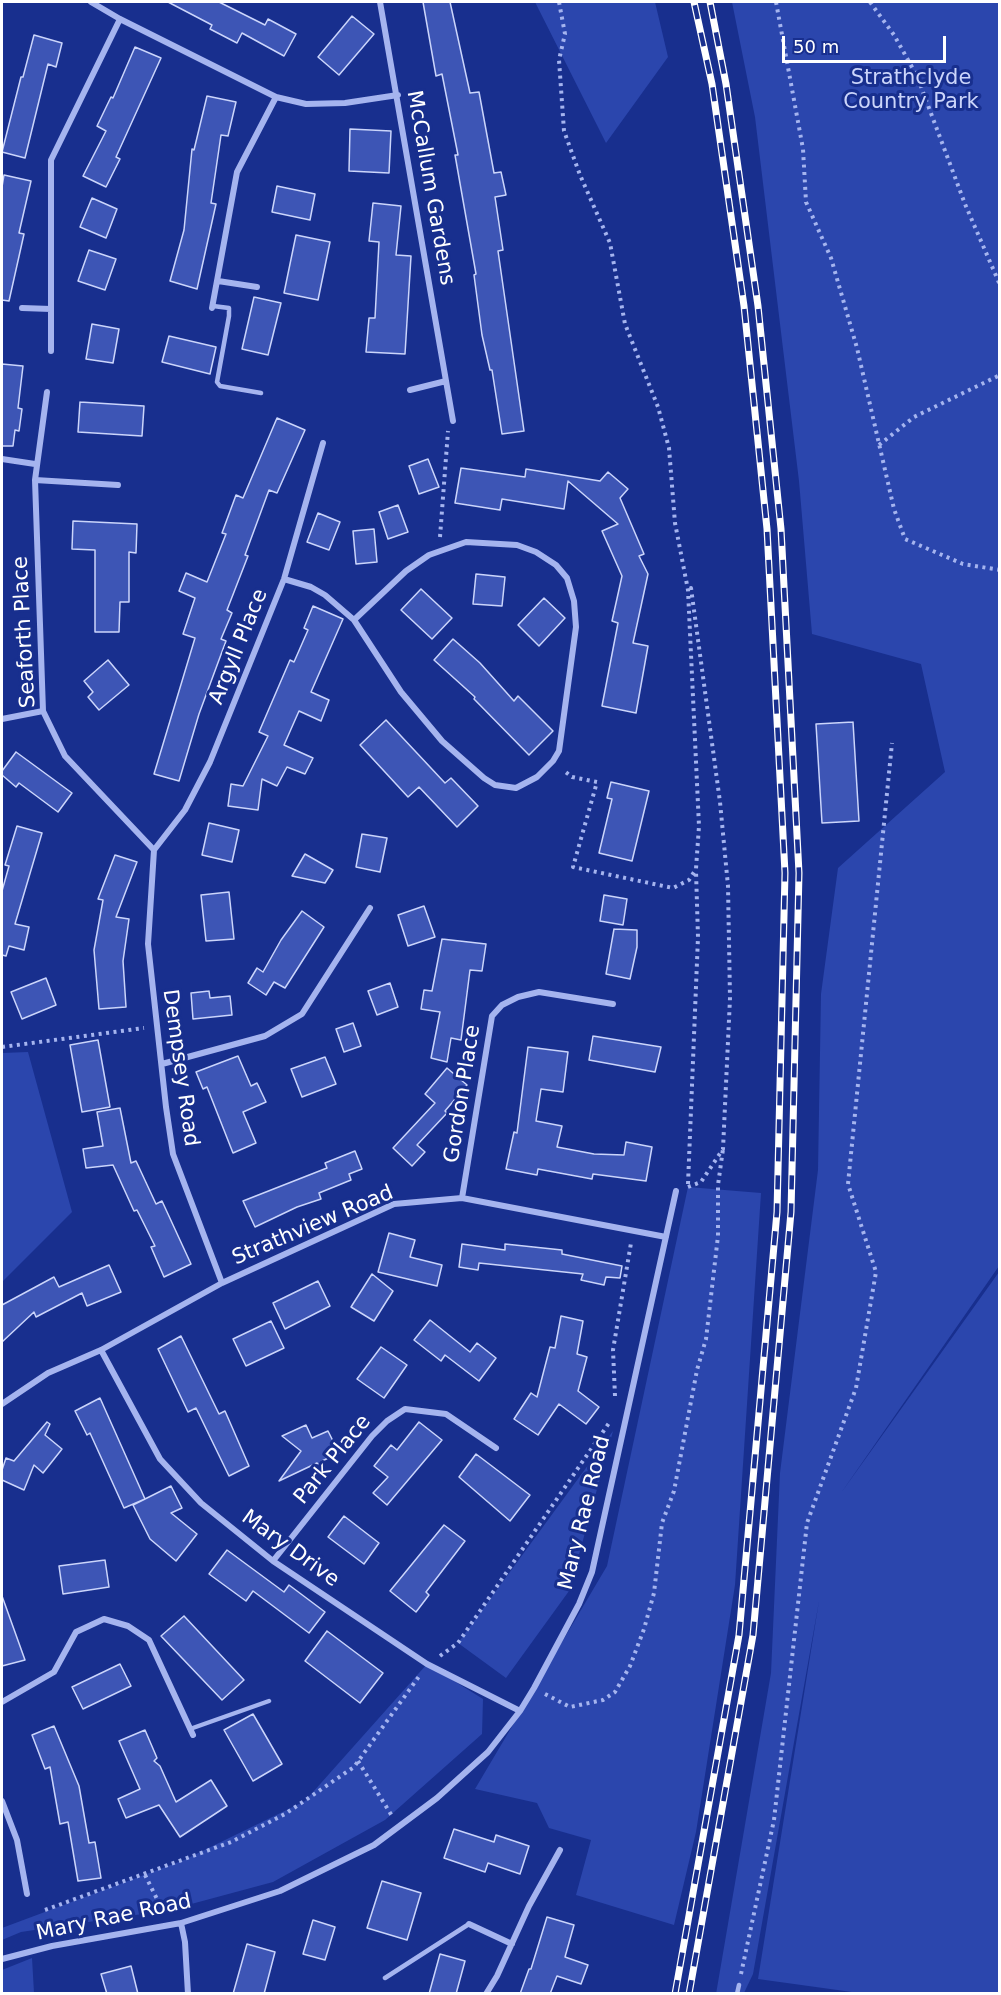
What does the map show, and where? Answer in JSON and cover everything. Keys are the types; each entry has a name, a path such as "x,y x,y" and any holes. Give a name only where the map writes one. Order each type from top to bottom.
{"street":[{"path":"91,2 276,98 306,104 345,103 398,95"},
{"name":"McCallum Gardens","path":"380,2 453,421"},
{"path":"51,351 51,160 120,19"},
{"path":"213,307 237,172 276,98"},
{"path":"218,281 257,287"},
{"path":"22,308 51,309"},
{"path":"410,390 447,381"},
{"name":"Seaforth Place","path":"47,392 35,464 43,711 65,756 154,850"},
{"name":"Argyll Place","path":"154,850 185,810 210,762 284,579 322,443"},
{"path":"2,459 35,464"},
{"path":"35,480 118,485"},
{"path":"284,579 311,587 326,595 354,620 401,692 442,741 495,785 516,788 537,777 560,751 576,627 574,601 567,578 556,564 536,552 517,545 466,542 443,549 406,571 354,620"},
{"path":"2,719 43,711"},
{"name":"Dempsey Road","path":"154,850 148,944 173,1154 222,1283"},
{"path":"162,1064 264,1036 302,1014 370,908"},
{"name":"Gordon Place","path":"462,1198 492,1016 502,1005 518,997 539,992 613,1004"},
{"name":"Mary Rae Road","path":"2,1959 52,1946 182,1923 280,1891 374,1845 437,1798 488,1752 520,1711 534,1688 579,1604 592,1572 676,1191"},
{"name":"Strathview Road","path":"2,1404 17,1391 48,1373 101,1350 222,1283 394,1204 462,1198 666,1238"},
{"name":"Mary Drive","path":"101,1350 160,1459 201,1503 273,1561 427,1664 520,1711"},
{"name":"Park Place","path":"273,1561 372,1436 387,1421 405,1409 446,1414 496,1448"},
{"path":"2,1702 54,1672 76,1632 104,1619 128,1626 149,1641 191,1732"},
{"path":"2,1801 17,1840 27,1894"},
{"path":"486,1994 529,1906 560,1850"},
{"path":"182,1923 186,1942 188,1994"},
{"path":"469,1924 512,1944"}],"lane":[{"path":"213,307 229,308 230,316 217,382 220,387 261,393"},
{"path":"191,1732 269,1701"},
{"path":"385,1978 469,1924"},
{"path":"737,1994 739,1985"}],"path":[{"path":"559,2 565,34 559,60 564,131 580,175 610,243 625,324 658,407 666,438 675,523 688,590 699,826 696,869 698,937 688,1187"},
{"path":"776,2 803,149 806,202 831,258 857,348 894,509 905,539 963,564 999,570"},
{"path":"870,2 894,35 917,76 964,204 999,285"},
{"path":"879,445 914,417 999,375"},
{"path":"443,549 438,531 447,432 453,421"},
{"path":"534,1688 570,1707 603,1700 615,1692 630,1666 654,1593 663,1523 674,1491 697,1370 706,1339 718,1236 718,1185 723,1149 730,998 728,886 698,635 691,588 688,590"},
{"path":"739,1985 774,1820 807,1523 856,1388 876,1272 848,1184 892,743"},
{"path":"553,761 572,777 597,782 573,867 673,888 689,880 696,869"},
{"path":"2,1047 157,1026"},
{"path":"676,1191 701,1182 723,1149"},
{"path":"616,1402 613,1350 633,1231"},
{"path":"45,1910 231,1842 285,1814 354,1767 427,1664 458,1643 612,1419"},
{"path":"358,1761 399,1827"},
{"path":"145,1875 170,1925"}],"green space":[{"path":"535,2 655,2 668,57 606,143"},
{"name":"Strathclyde Country Park","path":"732,2 999,2 999,1266 841,1493 999,1272 999,1993 859,1993 758,1979 819,1601 753,1974 744,1993 716,1994 771,1673 780,1473 818,1170 821,994 838,868 945,772 921,664 812,634 799,481 755,117"},
{"path":"28,1052 72,1212 2,1282 2,1053"},
{"path":"688,1187 761,1193 735,1585 696,1832 674,1925 576,1895 591,1840 549,1828 537,1803 475,1789 607,1566"},
{"path":"613,1431 569,1591 506,1678 458,1643"},
{"path":"427,1664 483,1699 482,1734 385,1820 273,1882 169,1910 21,1932 2,1940 2,1928 184,1860 305,1801"},
{"path":"32,1958 34,1993 2,1993 2,1970"}],"building":[{"path":"168,2 219,2 265,25 268,19 296,34 284,56 242,33 237,43 210,29 212,25"},
{"path":"423,2 450,2 470,93 479,92 494,173 501,172 506,195 495,197 503,250 498,251 524,431 502,434 492,370 490,370 482,335 474,275 476,274 455,155 458,155 442,74 436,76"},
{"path":"352,16 374,34 339,75 318,57"},
{"path":"34,35 62,43 56,67 48,64 25,158 2,152"},
{"path":"135,47 161,58 116,157 120,159 106,187 83,176 106,131 97,126 111,97 113,98"},
{"path":"207,96 236,102 228,136 221,135 211,203 216,204 197,289 170,281 184,230 192,149 194,150"},
{"path":"350,129 391,131 389,173 349,171"},
{"path":"4,175 31,181 19,233 24,234 9,301 2,300 2,187"},
{"path":"277,186 315,194 310,220 272,212"},
{"path":"92,198 117,209 106,238 80,227"},
{"path":"373,203 401,206 396,255 411,256 405,354 366,352 369,318 375,318 379,242 369,241"},
{"path":"296,235 330,242 318,300 284,293"},
{"path":"89,250 116,259 105,290 78,281"},
{"path":"254,297 281,303 268,355 242,349"},
{"path":"92,324 119,329 113,363 86,359"},
{"path":"169,336 216,347 210,374 162,362"},
{"path":"2,364 23,366 18,408 22,409 19,431 15,430 13,446 2,446"},
{"path":"80,402 144,406 142,436 78,432"},
{"path":"277,418 305,430 277,493 269,490 245,555 248,556 227,610 232,613 221,639 226,641 199,714 179,781 154,774 195,638 183,634 195,598 179,591 186,573 207,582 226,534 222,533 236,495 243,498"},
{"path":"428,459 439,487 419,494 409,466"},
{"path":"461,468 525,477 526,469 600,481 608,472 628,489 620,498 644,554 639,556 648,574 633,643 648,646 636,713 602,706 618,623 612,621 622,576 602,531 618,524 568,481 564,509 502,499 500,510 455,503"},
{"path":"398,505 408,532 388,539 379,512"},
{"path":"318,513 340,522 329,550 307,542"},
{"path":"73,521 137,524 136,553 129,552 129,602 120,602 119,632 95,632 95,550 72,549"},
{"path":"374,529 377,562 356,564 353,531"},
{"path":"476,574 505,577 502,606 473,604"},
{"path":"421,589 452,618 432,639 401,610"},
{"path":"544,598 565,618 539,646 518,625"},
{"path":"313,606 343,619 311,692 329,700 321,721 299,711 284,745 313,758 305,774 287,767 277,786 262,779 258,810 228,806 231,784 243,786 268,736 259,732 290,660 294,662 308,630 304,628"},
{"path":"453,639 480,663 514,701 518,696 553,731 529,755 474,699 475,697 434,660"},
{"path":"108,660 129,685 99,710 88,697 93,692 84,681"},
{"path":"386,720 445,783 451,778 478,806 457,827 419,787 408,797 360,745"},
{"path":"853,722 859,821 822,823 816,724"},
{"path":"16,752 72,793 58,812 19,783 16,787 2,775 2,771"},
{"path":"611,782 649,791 632,861 599,853 612,799 607,798"},
{"path":"209,823 239,830 232,862 202,855"},
{"path":"17,826 42,833 15,924 29,927 24,950 9,946 6,956 2,955 2,891 9,866 5,865"},
{"path":"362,834 387,838 380,872 356,867"},
{"path":"305,854 333,870 325,883 292,876"},
{"path":"115,855 137,862 116,917 129,919 123,961 126,1007 99,1009 94,950 103,900 98,899"},
{"path":"229,892 234,939 206,941 201,895"},
{"path":"604,895 627,899 623,925 600,921"},
{"path":"424,906 435,937 408,946 398,915"},
{"path":"302,911 324,927 285,988 274,982 266,995 248,983 257,968 263,972 281,940"},
{"path":"614,929 637,930 637,947 630,979 606,974"},
{"path":"442,939 486,944 482,971 470,970 461,1040 451,1038 447,1062 431,1058 440,1012 421,1009 424,990 432,991"},
{"path":"46,978 56,1005 22,1019 11,992"},
{"path":"390,983 398,1007 377,1015 368,991"},
{"path":"209,991 210,998 230,996 232,1015 193,1019 191,993"},
{"path":"353,1023 361,1046 344,1052 336,1029"},
{"path":"593,1036 661,1047 655,1072 589,1060"},
{"path":"98,1040 110,1107 82,1112 70,1045"},
{"path":"528,1047 568,1052 563,1092 541,1089 536,1121 562,1126 557,1147 594,1154 624,1155 626,1142 652,1147 646,1181 593,1174 592,1179 538,1169 537,1175 506,1169 514,1132 517,1133"},
{"path":"238,1056 251,1086 257,1083 266,1102 243,1112 256,1143 233,1153 207,1087 203,1089 196,1072"},
{"path":"325,1057 336,1084 302,1097 291,1069"},
{"path":"447,1068 467,1085 445,1111 447,1113 417,1145 425,1152 412,1166 393,1148 435,1103 425,1094"},
{"path":"120,1108 131,1163 136,1161 156,1204 162,1201 191,1264 164,1277 151,1247 155,1246 137,1210 134,1211 113,1165 86,1168 83,1149 103,1146 97,1112"},
{"path":"355,1151 362,1169 349,1174 351,1180 319,1193 321,1199 297,1207 255,1227 243,1201 327,1168 325,1163"},
{"path":"389,1233 415,1240 410,1257 442,1265 437,1286 378,1272"},
{"path":"462,1244 505,1250 505,1244 562,1250 562,1254 622,1266 620,1278 606,1277 604,1285 581,1280 583,1274 479,1263 478,1270 459,1267"},
{"path":"109,1265 121,1292 87,1306 82,1293 36,1317 34,1312 2,1342 2,1305 54,1277 59,1287"},
{"path":"372,1274 393,1291 374,1321 351,1307"},
{"path":"318,1281 330,1306 285,1329 273,1303"},
{"path":"561,1316 583,1321 577,1354 587,1357 578,1391 599,1407 586,1424 559,1404 538,1435 514,1419 531,1393 537,1397 550,1347 555,1348"},
{"path":"430,1320 470,1352 477,1343 496,1358 479,1381 445,1355 441,1361 414,1340"},
{"path":"271,1321 284,1348 246,1366 233,1339"},
{"path":"181,1336 219,1414 225,1411 249,1466 229,1476 196,1408 188,1412 158,1349"},
{"path":"381,1347 407,1365 384,1398 357,1379"},
{"path":"100,1398 145,1499 124,1508 90,1433 87,1435 75,1411"},
{"path":"47,1422 50,1424 45,1435 62,1449 43,1473 34,1465 24,1490 2,1480 6,1458 14,1461"},
{"path":"419,1422 442,1440 387,1505 373,1493 388,1477 374,1466 391,1445 397,1450"},
{"path":"306,1425 312,1438 328,1431 339,1453 322,1461 326,1470 317,1463 279,1481 301,1451 282,1436"},
{"path":"476,1454 530,1495 510,1521 459,1477"},
{"path":"171,1486 182,1508 171,1513 197,1534 176,1561 150,1539 133,1505"},
{"path":"344,1516 379,1543 364,1564 328,1537"},
{"path":"444,1525 465,1541 426,1592 429,1595 416,1612 390,1591"},
{"path":"227,1550 284,1592 289,1585 325,1612 309,1633 253,1591 246,1601 209,1574"},
{"path":"105,1560 109,1587 63,1594 59,1566"},
{"path":"2,1596 25,1660 2,1666"},
{"path":"184,1616 244,1680 222,1700 161,1636"},
{"path":"327,1631 383,1673 360,1703 305,1661"},
{"path":"120,1664 131,1686 83,1709 72,1687"},
{"path":"253,1714 282,1764 253,1781 224,1730"},
{"path":"54,1726 79,1786 89,1843 95,1842 101,1878 78,1881 68,1822 60,1824 50,1767 45,1769 32,1735"},
{"path":"145,1730 157,1758 154,1761 160,1766 176,1802 211,1780 227,1806 180,1837 159,1805 126,1818 118,1799 140,1789 119,1741"},
{"path":"454,1829 494,1842 496,1835 529,1846 520,1874 488,1863 485,1872 444,1858"},
{"path":"382,1881 421,1893 407,1940 367,1928"},
{"path":"547,1917 574,1925 565,1957 588,1965 581,1984 557,1976 550,1994 520,1994 529,1969 531,1969"},
{"path":"313,1920 335,1927 325,1960 303,1954"},
{"path":"247,1944 275,1952 264,1994 233,1994"},
{"path":"440,1954 465,1961 456,1994 429,1994"},
{"path":"131,1966 138,1994 107,1994 101,1974"}],"railway":[{"path":"675,1994 739,1635 777,1212 785,873 767,529 744,306 712,84 694,2"},
{"path":"689,1994 753,1635 791,1212 799,873 781,529 758,306 726,84 710,2"}]}
